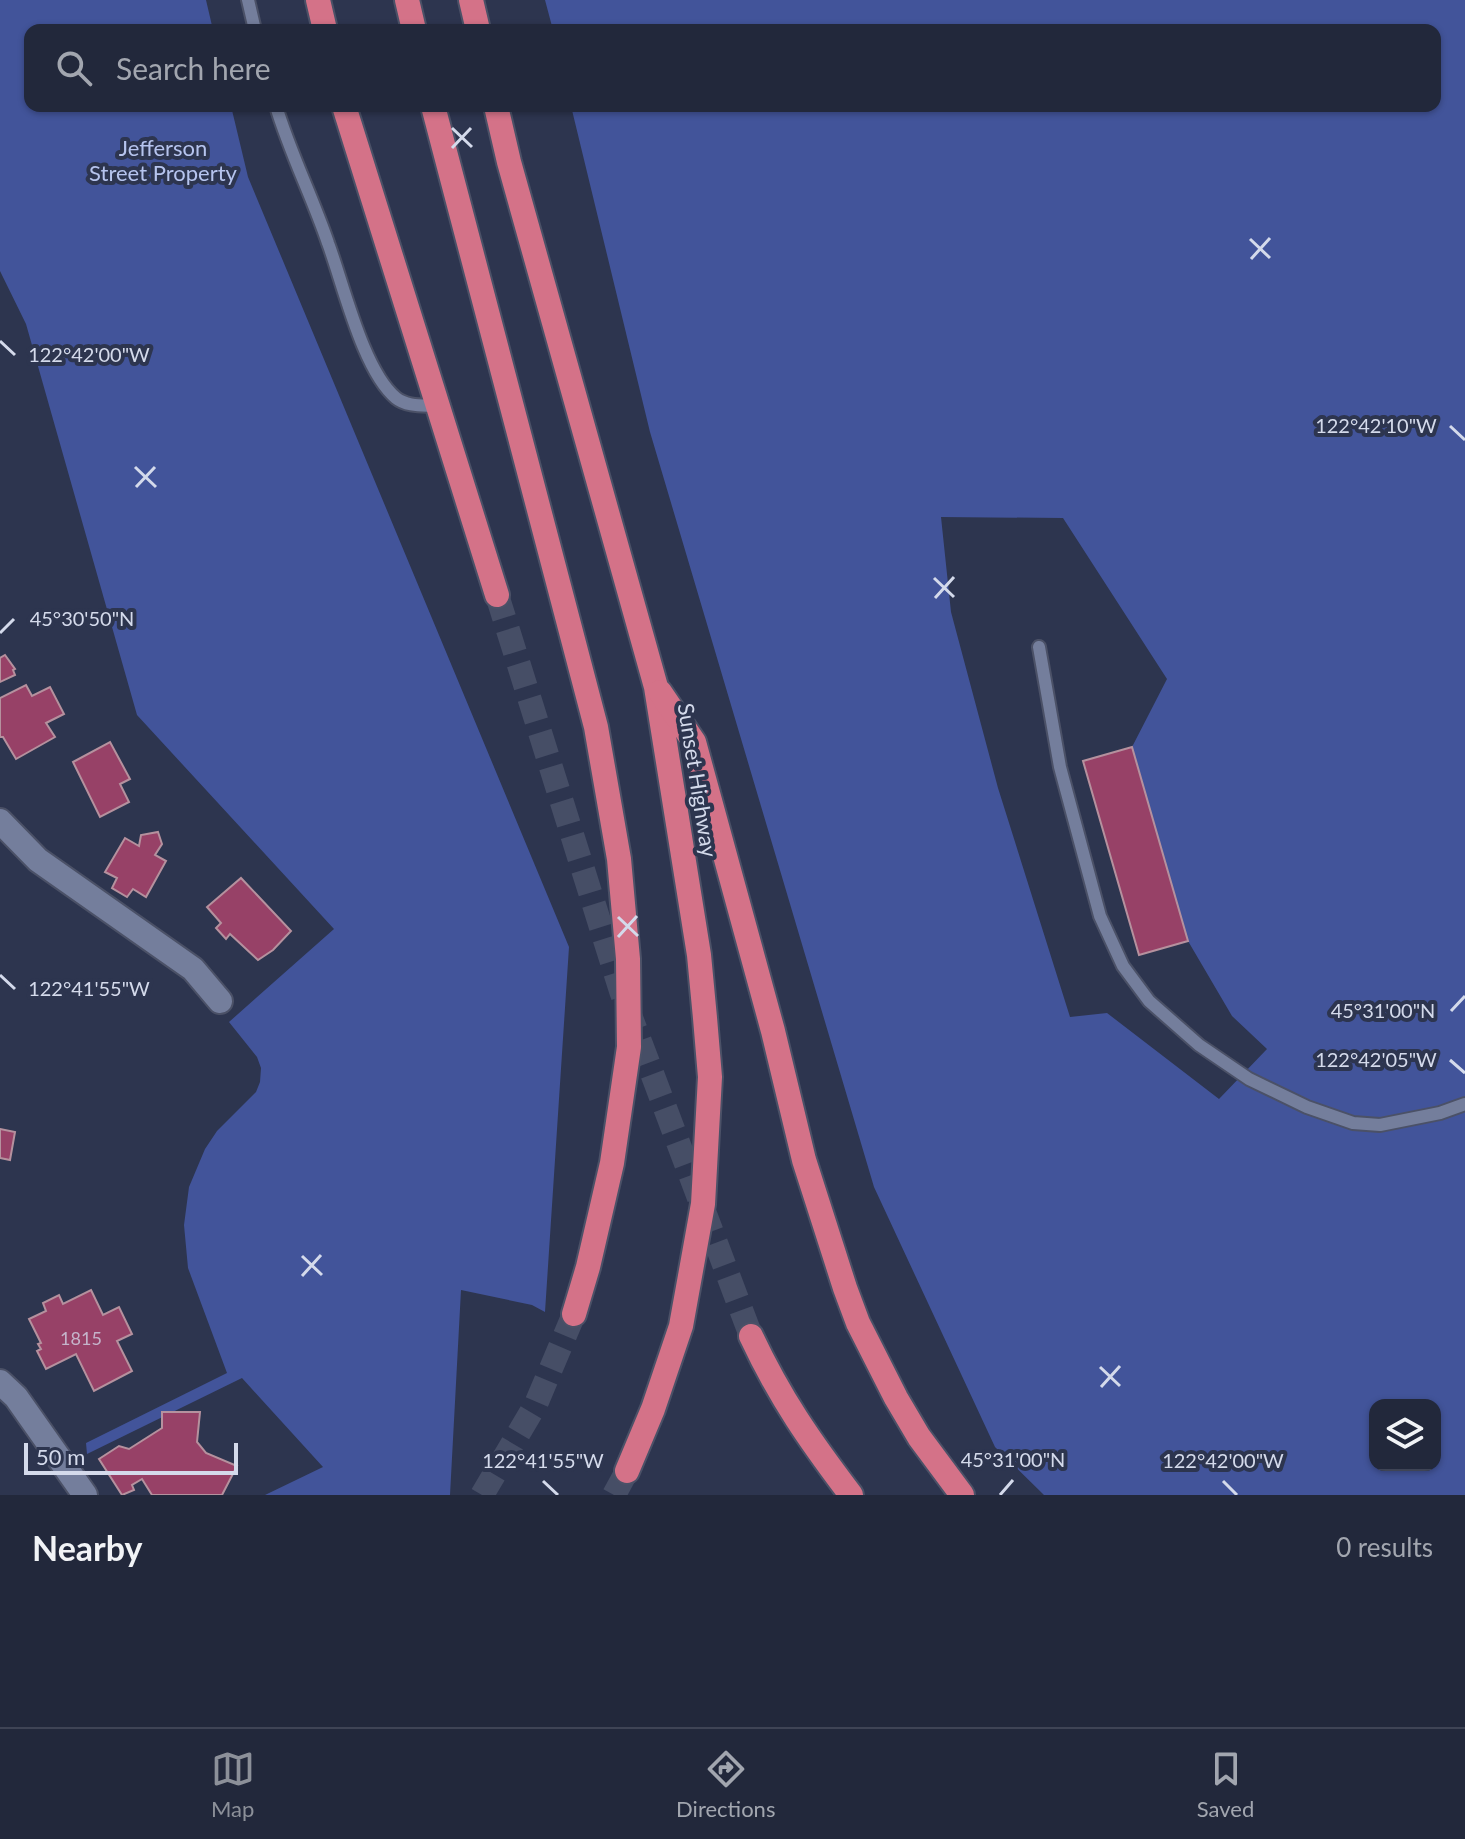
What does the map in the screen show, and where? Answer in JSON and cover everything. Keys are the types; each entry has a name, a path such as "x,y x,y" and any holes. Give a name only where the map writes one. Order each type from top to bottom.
{"highway":[{"path":"318,0 324,24"},
{"path":"407,0 413,24"},
{"path":"471,0 477,24"},
{"path":"346,112 497,595"},
{"path":"435,112 596,727 619,859 628,959 629,1047 612,1163 574,1314"},
{"name":"Sunset Highway","path":"498,112 656,687 699,955 710,1077 703,1204 681,1326 653,1409 627,1471"},
{"path":"656,687 694,742 773,1031 804,1160 853,1311 919,1437 962,1495"},
{"path":"751,1336 773,1383 802,1431 851,1495"}],"street":[{"path":"0,821 38,860 193,969 220,1001"},
{"path":"0,1382 16,1397 85,1495"}],"lane":[{"path":"248,0 254,24"},
{"path":"278,112 286,142 327,240 371,362 396,398 409,404 437,406"},
{"path":"1039,647 1060,767 1100,916 1123,966 1149,1001 1199,1045 1249,1079 1307,1107 1353,1123 1380,1125 1440,1113 1465,1104"}],"green space":[{"name":"Jefferson Street Property","path":"0,0 206,0 212,24 24,24 24,112 232,112 248,177 569,947 545,1312 532,1305 461,1290 450,1495 265,1495 323,1467 242,1378 87,1454 86,1443 227,1373 188,1268 184,1225 189,1187 205,1149 217,1131 256,1092 260,1082 261,1068 257,1057 229,1022 334,929 137,715 26,324 0,271"},
{"path":"545,0 1465,0 1465,1495 1044,1495 995,1447 874,1187 650,432 572,112 1441,112 1441,24 551,24","holes":["941,517 1063,518 1167,679 1132,747 1083,761 1139,955 1188,941 1232,1016 1267,1049 1219,1099 1107,1013 1070,1017 998,788 951,612"]}],"building":[{"path":"5,655 15,669 15,675 0,682 0,658"},
{"path":"26,685 32,696 50,687 64,714 46,723 55,737 16,759 3,737 0,737 0,698"},
{"path":"110,742 130,779 120,784 129,802 100,817 73,762"},
{"path":"1132,747 1188,941 1139,955 1083,761"},
{"path":"158,832 162,844 155,855 166,861 146,897 133,889 127,897 112,888 117,878 105,872 125,838 139,846 141,835"},
{"path":"241,878 291,931 258,960 230,934 226,939 216,928 221,923 207,907"},
{"path":"0,1129 15,1132 10,1160 0,1158"},
{"path":"91,1290 103,1315 119,1307 132,1334 117,1341 132,1371 94,1391 76,1354 46,1369 37,1351 41,1349 38,1344 41,1343 29,1319 46,1311 43,1303 59,1295 63,1304"},
{"path":"162,1412 200,1412 197,1442 206,1453 237,1466 222,1495 152,1495 142,1479 132,1485 134,1490 122,1495 99,1459 119,1446 129,1449 162,1428"}],"tunnel":[{"path":"497,595 621,991 751,1336"},
{"path":"482,1495 536,1404 574,1314"},
{"path":"614,1495 627,1471"}]}
